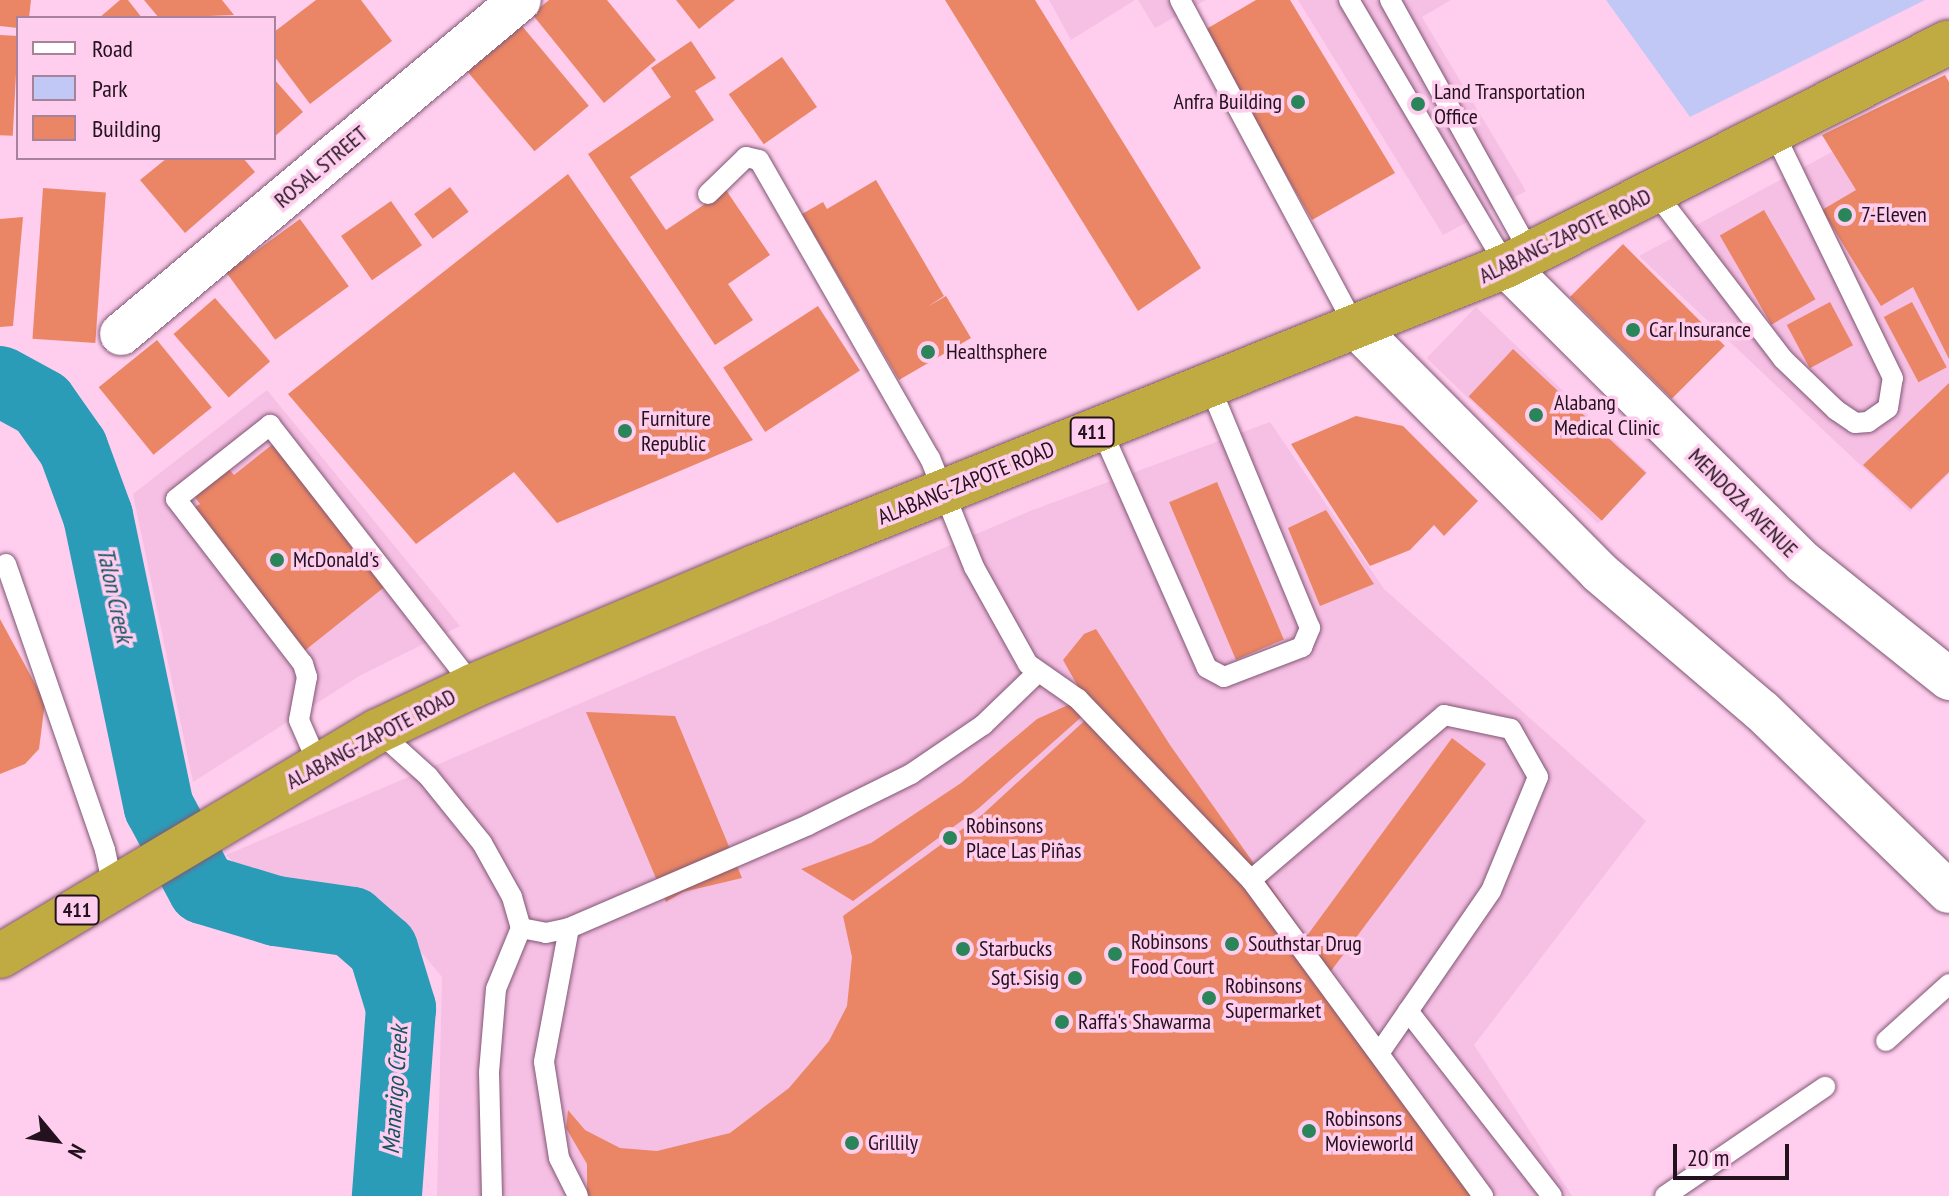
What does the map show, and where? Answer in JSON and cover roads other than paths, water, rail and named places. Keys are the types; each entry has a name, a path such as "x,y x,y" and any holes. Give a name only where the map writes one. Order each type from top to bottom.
{"highway":[{"name":"ALABANG-ZAPOTE ROAD","path":"0,956 378,731 473,686 1518,260 1949,42"}],"street":[{"name":"ROSAL STREET","path":"121,334 520,0"},
{"name":"MENDOZA AVENUE","path":"1518,260 1552,311 1803,562 1949,679"},
{"path":"1355,326 1599,572 1762,711 1949,892"}],"lane":[{"path":"1180,0 1355,326"},
{"path":"1349,0 1518,260"},
{"path":"1390,0 1518,260"},
{"path":"1655,192 1783,359 1836,410 1855,423 1868,422 1888,408 1893,378 1773,131"},
{"path":"708,194 746,157 759,160 930,458 974,567 1036,674 1078,699 1251,880 1483,1196"},
{"path":"1101,429 1207,668 1224,677 1302,647 1310,628 1210,386"},
{"path":"319,766 299,720 307,677 303,664 176,499 270,425 473,686"},
{"path":"6,564 105,850 113,889"},
{"path":"521,928 546,933 569,928 808,825 911,774 983,725 1036,674"},
{"path":"1251,880 1444,715 1511,729 1538,777 1491,891 1380,1052"},
{"path":"378,731 428,776 482,843 512,897 521,928 496,989 489,1072 492,1196"},
{"path":"569,928 544,1062 559,1158 578,1196"},
{"path":"1886,1041 1949,984"},
{"path":"1408,1011 1552,1196"},
{"path":"1665,1196 1825,1087"}],"waterway":[{"name":"Talon Creek","path":"0,381 42,404 73,448 98,516 159,807 203,889 276,911 352,922 383,949 401,1008 387,1196"}],"place":[{"name":"Anfra Building","path":"1298,102"},
{"name":"Land Transportation Office","path":"1418,104"},
{"name":"7-Eleven","path":"1845,215"},
{"name":"Car Insurance","path":"1633,330"},
{"name":"Healthsphere","path":"928,352"},
{"name":"Alabang Medical Clinic","path":"1536,415"},
{"name":"Furniture Republic","path":"625,431"},
{"name":"McDonald's","path":"277,560"},
{"name":"Robinsons Place Las Piñas","path":"950,838"},
{"name":"Southstar Drug","path":"1232,944"},
{"name":"Starbucks","path":"963,949"},
{"name":"Robinsons Food Court","path":"1115,954"},
{"name":"Sgt. Sisig","path":"1075,978"},
{"name":"Robinsons Supermarket","path":"1209,998"},
{"name":"Raffa's Shawarma","path":"1062,1022"},
{"name":"Robinsons Movieworld","path":"1309,1131"},
{"name":"Grillily","path":"852,1143"}],"water label":[{"name":"Manarigo Creek","path":"395,1090"}]}
